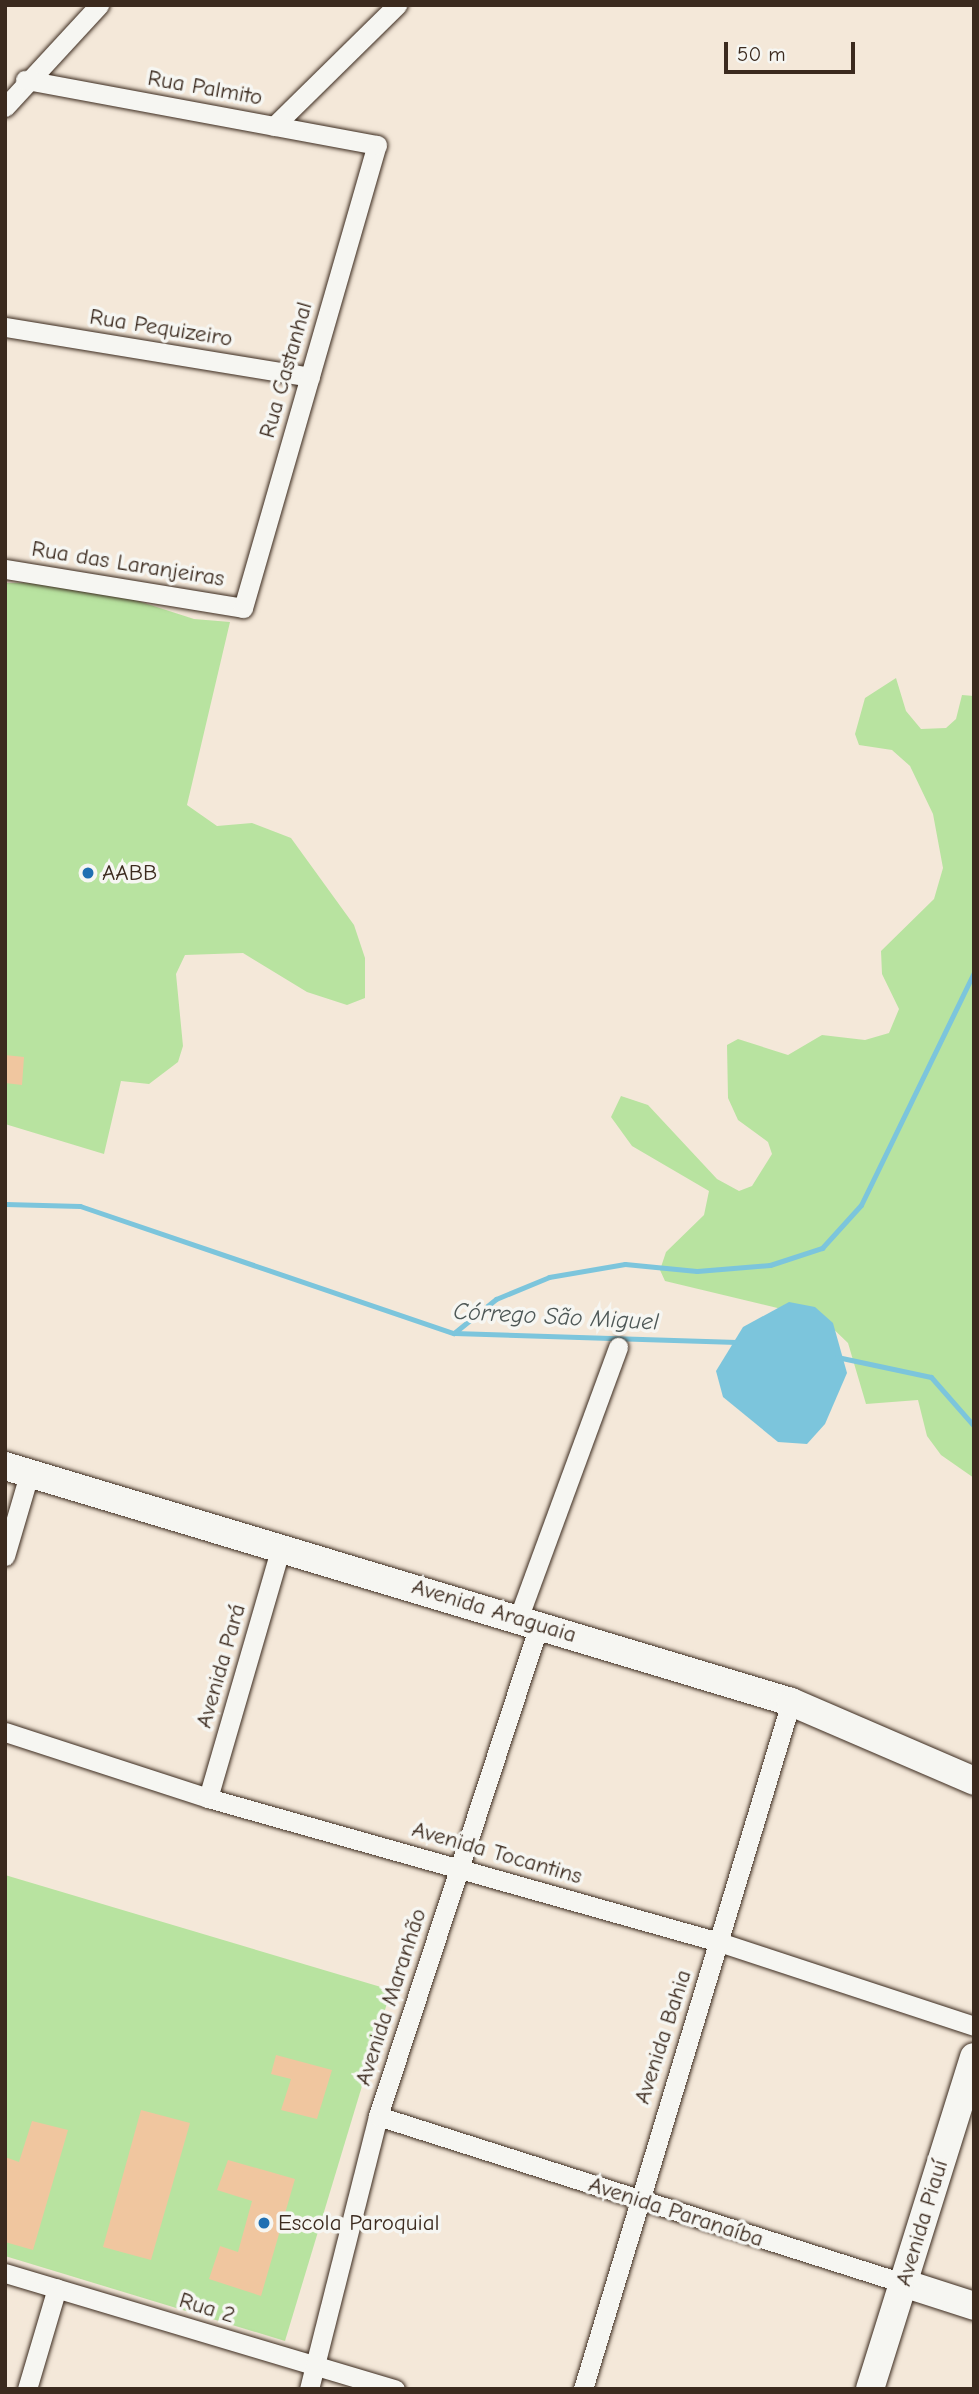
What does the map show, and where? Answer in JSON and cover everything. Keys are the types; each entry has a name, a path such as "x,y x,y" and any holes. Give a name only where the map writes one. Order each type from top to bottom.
{"street":[{"path":"5,107 24,80 99,5"},
{"path":"274,126 397,5"},
{"name":"Rua Palmito","path":"24,80 377,145"},
{"name":"Rua Castanhal","path":"243,608 377,145"},
{"name":"Rua Pequizeiro","path":"5,327 310,377"},
{"name":"Rua das Laranjeiras","path":"5,569 243,608"},
{"name":"Avenida Maranhão","path":"309,2389 378,2116 458,1868 529,1622 618,1347"},
{"path":"5,1556 18,1468"},
{"name":"Avenida Araguaia","path":"18,1468 791,1702 974,1781"},
{"name":"Avenida Pará","path":"208,1798 281,1547"},
{"name":"Avenida Bahia","path":"583,2389 637,2200 719,1942 791,1702"},
{"name":"Avenida Tocantins","path":"5,1732 208,1798 719,1942 974,2026"},
{"name":"Avenida Piauí","path":"870,2389 974,2057"},
{"name":"Avenida Paranaíba","path":"378,2116 974,2306"},
{"name":"Rua 2","path":"5,2273 395,2389"},
{"path":"27,2389 58,2288"}],"green space":[{"name":"AABB","path":"79,582 194,619 230,622 187,805 217,826 252,823 291,838 354,925 365,958 365,998 347,1005 307,992 243,953 185,955 176,974 183,1046 178,1062 149,1084 121,1081 104,1154 5,1124 5,583"},
{"path":"896,678 906,711 921,729 946,728 956,719 962,695 974,696 974,1478 941,1455 927,1436 918,1400 866,1404 848,1343 823,1319 665,1281 660,1270 666,1252 704,1215 709,1191 632,1146 611,1117 621,1096 648,1105 717,1179 739,1191 752,1186 772,1154 768,1142 738,1120 728,1098 727,1045 738,1039 788,1055 822,1035 865,1040 889,1033 899,1009 882,974 881,951 934,899 943,868 933,814 910,766 892,750 859,745 855,734 865,698"},
{"path":"5,1875 391,1990 285,2341 5,2256"}],"water":[{"path":"789,1302 815,1307 833,1323 847,1373 825,1424 807,1444 778,1442 723,1397 716,1371 743,1327"}],"building":[{"path":"5,1055 24,1057 22,1085 5,1083"},
{"path":"276,2055 332,2070 317,2119 281,2110 291,2079 271,2074"},
{"path":"141,2110 190,2123 151,2260 103,2247"},
{"path":"32,2121 68,2130 33,2250 5,2242 5,2157 19,2162"},
{"name":"Escola Paroquial","path":"228,2160 295,2179 261,2296 209,2279 220,2246 238,2252 252,2201 217,2190"}],"waterway":[{"path":"454,1333 496,1299 549,1277 625,1264 697,1271 770,1265 822,1248 861,1205 974,972"},
{"name":"Córrego São Miguel","path":"5,1204 80,1206 454,1333 737,1342"},
{"name":"Córrego São Miguel","path":"837,1357 931,1377 974,1426"}],"place":[{"name":"AABB","path":"88,873"},
{"name":"Escola Paroquial","path":"264,2223"}]}
